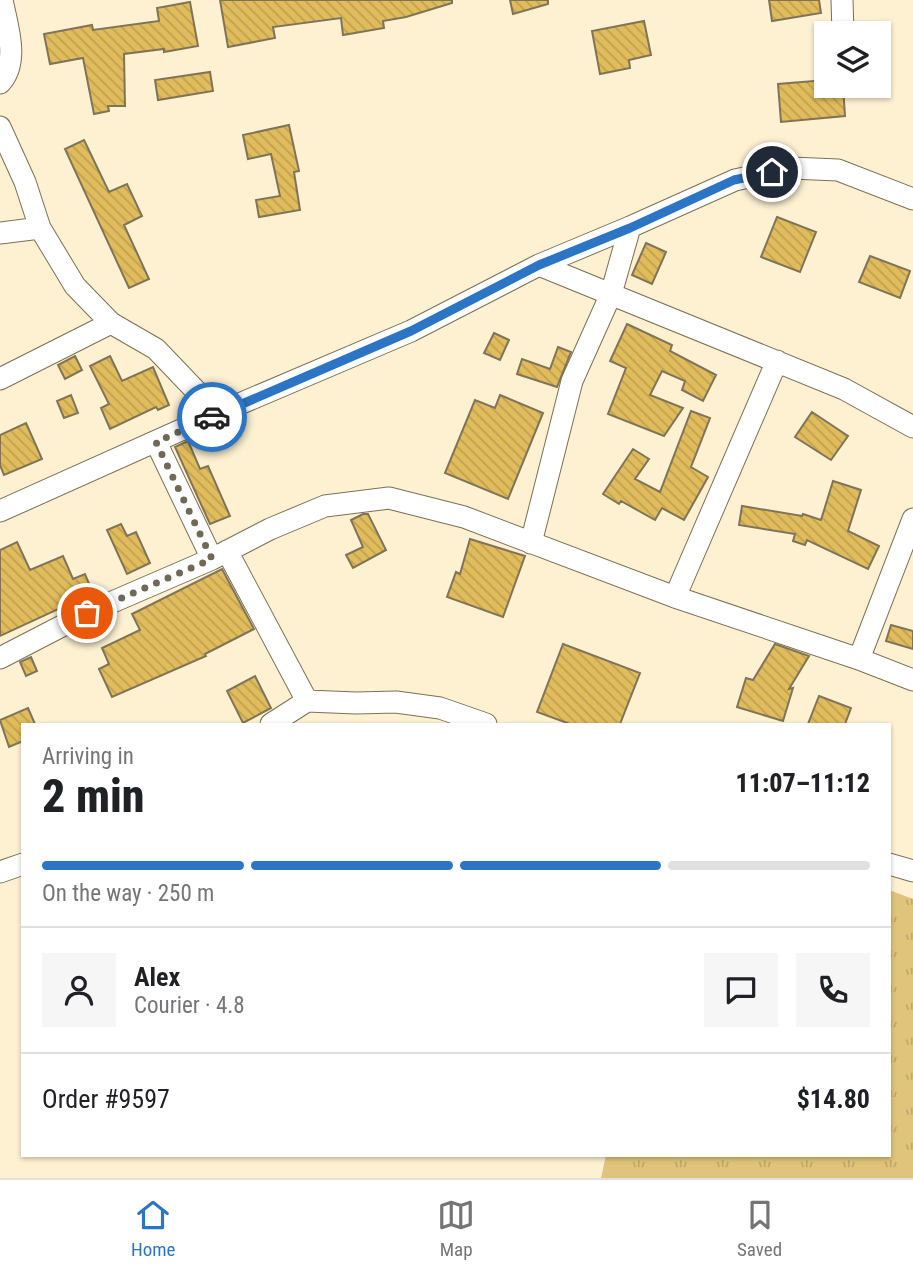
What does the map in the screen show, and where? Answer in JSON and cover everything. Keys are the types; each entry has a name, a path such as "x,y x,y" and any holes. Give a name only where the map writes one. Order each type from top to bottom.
{"street":[{"path":"0,83 4,79 10,59 10,38 2,0"},
{"path":"842,0 843,21"},
{"path":"0,127 40,228 75,286 111,323 156,349 199,394 230,408"},
{"path":"0,511 411,331 539,265 630,228 734,180 791,168 838,170 913,199"},
{"path":"0,233 40,228"},
{"path":"531,543 572,382 611,294 630,228"},
{"path":"539,265 844,389 913,427"},
{"path":"0,379 111,323"},
{"path":"675,597 777,360"},
{"path":"156,442 219,555 307,701"},
{"path":"0,658 87,613 325,506 389,498 464,517 675,597 913,680"},
{"path":"859,659 913,519"},
{"path":"273,723 307,701 396,702 439,708 483,723"},
{"path":"0,872 21,865"},
{"path":"891,865 913,871"}],"green space":[{"path":"891,891 913,899 913,1178 601,1178 606,1157 891,1157"}],"building":[{"path":"220,0 452,0 452,3 383,21 384,28 343,35 341,18 273,27 275,38 228,47"},
{"path":"510,0 548,0 548,4 513,14"},
{"path":"769,0 819,0 821,13 772,21"},
{"path":"190,2 198,46 164,52 164,49 124,54 125,106 108,106 109,111 94,114 83,58 50,64 44,34 92,25 93,30 159,21 157,8"},
{"path":"644,21 651,55 629,60 630,68 600,74 592,31"},
{"path":"210,72 213,91 158,100 155,80"},
{"path":"814,81 814,98 844,98 845,116 781,122 778,84"},
{"path":"289,125 299,171 294,172 300,210 259,217 256,200 280,196 271,154 248,159 243,135"},
{"path":"84,140 109,192 127,184 142,216 124,225 149,279 129,288 65,149"},
{"path":"777,217 816,232 800,272 761,257"},
{"path":"646,243 666,252 652,284 632,275"},
{"path":"870,256 910,271 900,298 859,282"},
{"path":"627,324 672,345 670,351 716,375 703,401 682,390 685,381 662,371 650,395 683,408 664,436 608,414 626,368 610,361"},
{"path":"494,333 509,340 500,360 484,353"},
{"path":"558,347 571,352 557,387 517,374 522,359 550,369"},
{"path":"75,356 82,370 65,379 58,365"},
{"path":"110,356 122,381 153,367 169,405 158,410 156,407 110,429 101,408 109,404 90,366"},
{"path":"71,395 78,413 64,418 57,401"},
{"path":"500,395 543,413 508,499 445,473 475,400 495,408"},
{"path":"691,411 710,418 691,467 708,477 684,520 662,508 655,520 603,494 633,449 649,459 635,479 660,492"},
{"path":"812,412 848,436 831,460 795,437"},
{"path":"26,423 42,459 4,475 0,465 0,435"},
{"path":"188,441 200,469 208,466 230,516 210,524 175,447"},
{"path":"833,481 861,490 848,531 879,546 868,569 807,540 805,545 793,541 795,534 739,525 742,506 802,516 803,514 821,520"},
{"path":"368,514 386,550 353,568 346,555 363,547 351,520"},
{"path":"121,524 127,536 136,532 150,563 127,574 107,530"},
{"path":"470,539 525,556 503,617 447,597 456,572 460,574"},
{"path":"17,542 30,570 63,556 73,579 85,574 93,593 0,636 0,550"},
{"path":"222,569 254,629 205,654 206,656 112,697 99,669 109,664 102,648 140,630 132,614"},
{"path":"891,625 913,631 913,649 886,641"},
{"path":"563,644 640,673 620,723 567,723 537,712"},
{"path":"775,644 809,656 789,689 793,688 783,721 737,707 746,678 753,680"},
{"path":"31,657 37,671 26,676 20,662"},
{"path":"255,676 271,708 243,723 227,691"},
{"path":"819,696 851,708 845,723 808,723"},
{"path":"28,708 35,723 21,723 21,742 9,747 0,720"}],"way so far":[{"path":"87,613 212,559 156,442 212,417"}],"route":[{"path":"212,417 411,331 539,265 630,228 734,180 772,172"}]}
